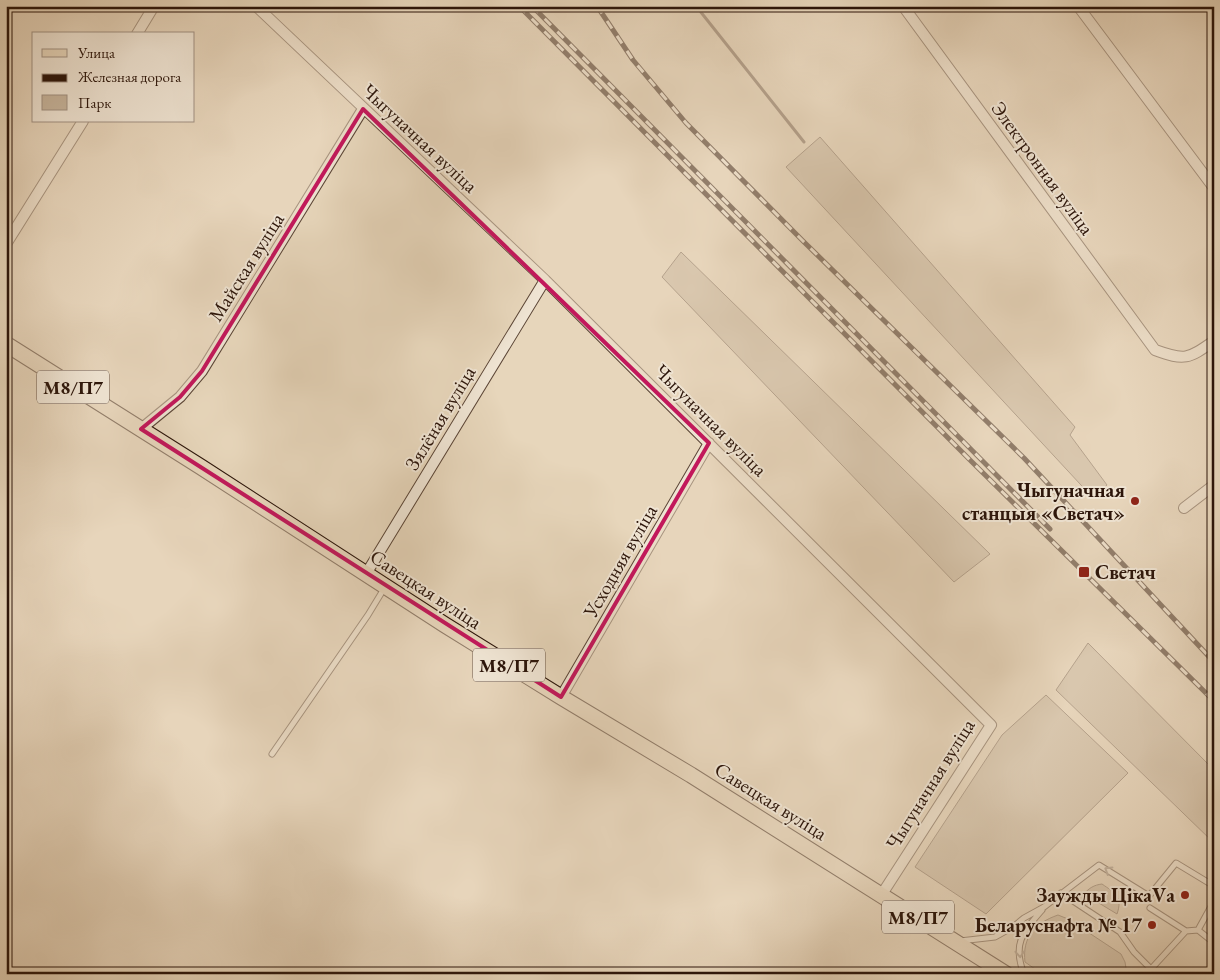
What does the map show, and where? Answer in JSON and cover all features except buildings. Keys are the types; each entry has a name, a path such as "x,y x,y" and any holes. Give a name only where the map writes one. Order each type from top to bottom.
{"main road":[{"name":"Савецкая вуліца","path":"6,344 385,587 882,894 1006,974"}],"street":[{"path":"138,32 154,6"},
{"name":"Чыгуначная вуліца","path":"256,6 545,280 991,725 882,894"},
{"name":"Электронная вуліца","path":"903,6 1155,350 1174,357 1192,356 1214,341"},
{"path":"1078,6 1214,188"},
{"name":"Майская вуліца","path":"141,429 180,397 202,371 363,109"},
{"path":"6,244 82,122"},
{"name":"Зялёная вуліца","path":"366,574 545,280"},
{"name":"Усходняя вуліца","path":"561,697 709,443"},
{"path":"1184,508 1214,485"}],"lane":[{"path":"6,224 16,230"},
{"path":"272,754 385,587"},
{"path":"954,941 995,937 1044,907 1099,864 1149,896 1176,863 1214,886"},
{"path":"1062,894 1120,932 1150,971 1158,974"},
{"path":"1198,930 1214,901"},
{"path":"1024,974 1018,952 1020,943 1024,932 1044,907"},
{"path":"1150,908 1186,931 1198,930 1213,942 1212,974"},
{"path":"1150,971 1186,931"}],"highlighted area":[{"path":"363,109 709,443 561,697 141,429 180,397 202,371"}],"green space":[{"path":"820,137 1075,427 1070,435 1107,485 1093,498 786,167"},
{"path":"681,252 990,554 954,582 662,277"},
{"path":"1088,643 1214,770 1214,843 1056,690"},
{"path":"1046,695 1128,773 986,914 915,867 1002,735"},
{"path":"1102,884 1117,896 1119,908 1117,914 1084,894 1092,887"},
{"path":"1058,915 1068,919 1121,954 1125,962 1127,974 1042,974 1025,962 1026,945 1032,932 1043,922"}],"waterway":[{"path":"696,6 804,142"}],"railway":[{"path":"519,6 972,462 1214,701"},
{"path":"532,6 1050,529"},
{"path":"597,6 633,60 686,123 1024,458 1214,662"}],"place":[{"name":"Чыгуначная станцыя «Светач»","path":"1135,501"},
{"name":"Светач","path":"1084,572"},
{"name":"Заужды ЦікаVа","path":"1185,895"},
{"name":"Беларуснафта № 17","path":"1152,925"}]}
